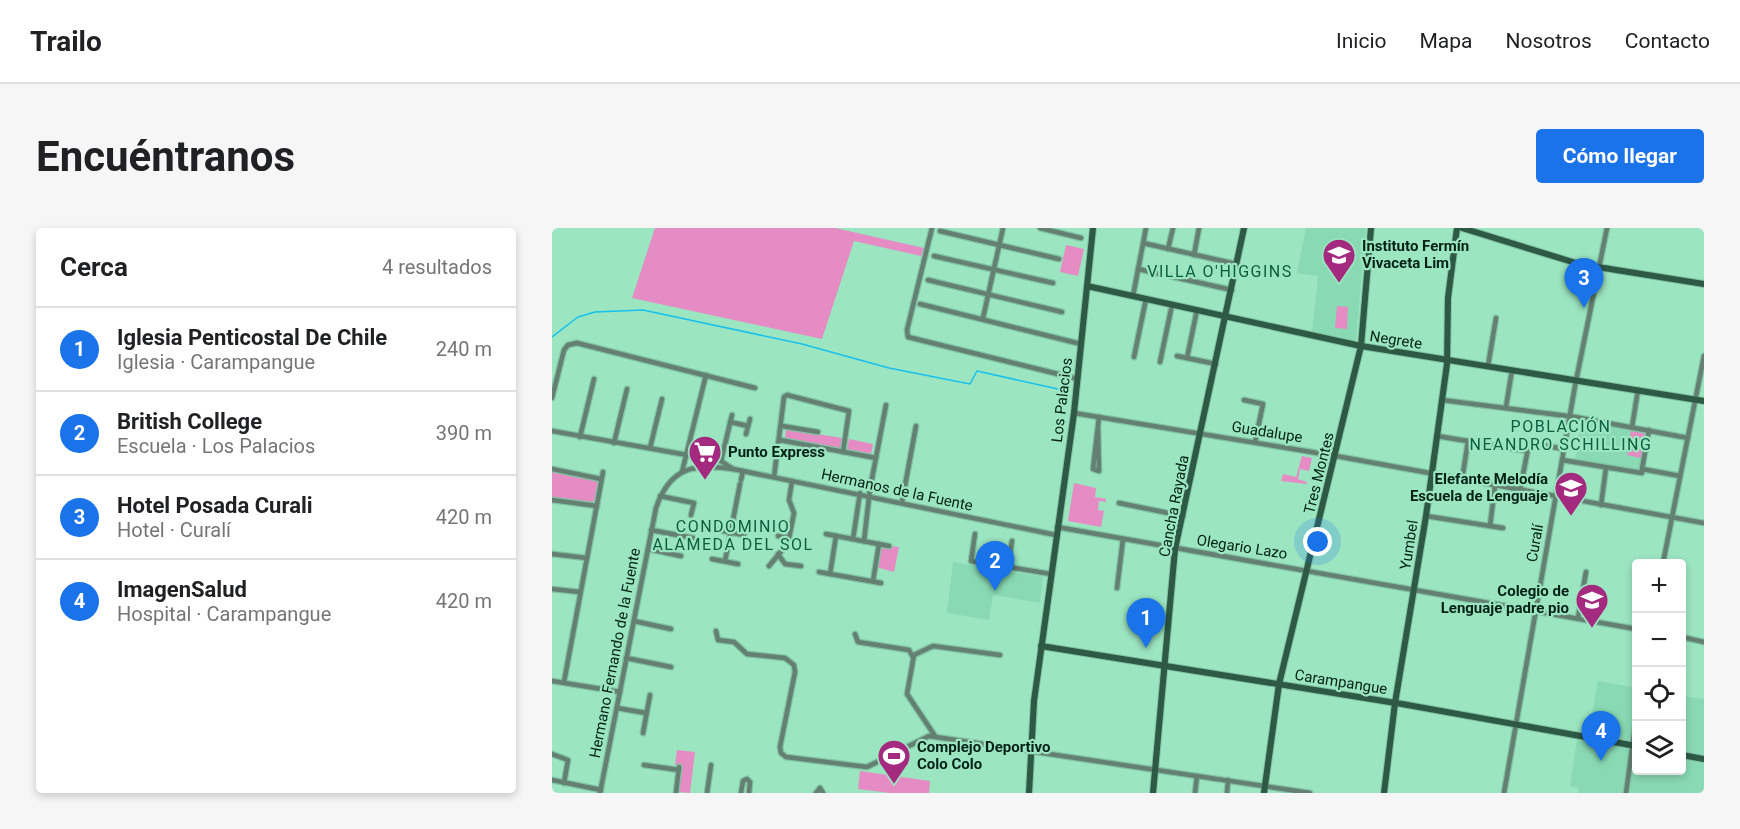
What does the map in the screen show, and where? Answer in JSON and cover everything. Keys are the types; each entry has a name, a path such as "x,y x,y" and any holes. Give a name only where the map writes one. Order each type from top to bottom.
{"main road":[{"name":"Los Palacios","path":"1029,793 1041,646 1074,413 1093,228"},
{"name":"Cancha Rayada","path":"1153,793 1175,549 1244,228"},
{"name":"Tres Montes","path":"1265,789 1279,684 1361,346 1371,228"},
{"name":"Yumbel","path":"1384,793 1395,703 1426,516 1442,400 1447,360 1448,298 1457,228"},
{"path":"1462,228 1599,268 1704,284"},
{"name":"Negrete","path":"1087,286 1361,346 1704,401"},
{"name":"Carampangue","path":"1041,646 1395,703 1632,746"},
{"path":"1686,756 1704,759"}],"street":[{"path":"925,228 932,229 907,330 908,337 1078,379"},
{"path":"983,318 1003,228"},
{"path":"1040,228 1081,238"},
{"path":"1133,296 1146,228"},
{"path":"1168,249 1173,228"},
{"path":"1194,255 1199,228"},
{"name":"Curalí","path":"1504,793 1569,417 1607,228"},
{"path":"940,231 1059,258"},
{"path":"1143,243 1236,264"},
{"path":"933,256 1053,283"},
{"path":"1138,269 1232,290"},
{"path":"928,280 1062,312"},
{"path":"1134,357 1146,299"},
{"path":"920,304 1081,344"},
{"path":"1160,362 1172,305"},
{"path":"1187,358 1197,310"},
{"path":"1488,366 1496,318"},
{"path":"552,398 564,350 572,343 755,388"},
{"path":"1177,356 1216,363"},
{"path":"1664,559 1704,356"},
{"path":"1506,407 1512,370"},
{"path":"706,375 682,472 704,466 733,469"},
{"path":"580,437 594,379"},
{"path":"614,443 627,389"},
{"path":"1632,427 1638,390"},
{"path":"774,477 784,397 787,395 847,409 850,414 843,452"},
{"path":"650,448 662,399"},
{"path":"1244,400 1263,404 1255,442"},
{"path":"1442,400 1506,407 1688,438"},
{"path":"864,541 869,495 886,405"},
{"name":"Guadalupe","path":"1074,413 1336,456 1704,523"},
{"path":"720,461 732,415"},
{"path":"1098,428 1100,434 1099,471 1093,469 1099,417"},
{"path":"746,434 750,419"},
{"path":"730,422 748,426"},
{"path":"782,426 818,432"},
{"path":"902,501 916,426"},
{"path":"1562,460 1642,473 1649,430"},
{"path":"552,431 720,461 733,469"},
{"path":"1437,436 1528,450 1537,444 1564,449"},
{"path":"780,440 876,458"},
{"path":"1461,480 1468,441"},
{"path":"1520,490 1528,450"},
{"path":"1600,505 1606,468"},
{"path":"552,469 601,479"},
{"name":"Hermanos de la Fuente","path":"733,469 902,501 916,507 1056,535"},
{"path":"1642,469 1680,476"},
{"path":"725,561 743,471"},
{"path":"564,682 603,472"},
{"name":"Hermano Fernando de la Fuente","path":"601,791 651,530 660,496 670,481 682,472"},
{"path":"770,566 774,563 777,554 786,547 789,538 794,509 789,500 792,481"},
{"path":"1490,526 1495,486"},
{"path":"853,539 860,493"},
{"path":"660,496 694,503 691,515"},
{"path":"552,500 597,506"},
{"path":"1119,503 1183,516"},
{"path":"784,507 794,509"},
{"path":"1426,516 1503,528"},
{"name":"Olegario Lazo","path":"1057,527 1632,628"},
{"path":"651,530 693,538"},
{"path":"718,530 744,535"},
{"path":"826,534 889,546"},
{"path":"975,534 971,561 1051,574"},
{"path":"778,536 789,538"},
{"path":"830,574 836,536"},
{"path":"1117,588 1123,539"},
{"path":"1008,567 1012,541"},
{"path":"873,581 879,544"},
{"path":"648,549 681,556"},
{"path":"552,554 587,558"},
{"path":"777,554 785,564 801,566"},
{"path":"712,558 738,564"},
{"path":"819,572 881,583"},
{"path":"1578,618 1586,572"},
{"path":"552,589 580,592"},
{"path":"634,621 671,629"},
{"path":"716,631 718,640 734,642 747,654 785,658 794,665 795,672 780,747 781,753 786,757 867,767 929,736 935,736 1228,780 1265,789 1310,793"},
{"path":"855,634 858,642 909,650 913,657 907,694 935,736"},
{"path":"1686,638 1704,642"},
{"path":"913,657 933,646 1000,655"},
{"path":"626,658 671,667"},
{"path":"552,681 620,692"},
{"path":"643,733 650,694"},
{"path":"617,708 646,713"},
{"path":"552,754 568,760 564,783"},
{"path":"1626,793 1632,758"},
{"path":"644,765 679,769 676,793"},
{"path":"707,793 711,765"},
{"path":"1195,793 1197,776"},
{"path":"741,793 743,781 747,779 750,782 749,793"},
{"path":"552,780 601,791"},
{"path":"1227,793 1228,780"},
{"path":"816,793 820,788 823,793"}],"shaded area":[{"path":"655,228 835,228 924,248 921,256 854,241 822,339 632,298"},
{"name":"Instituto Fermín Vivaceta Lim","path":"1306,228 1366,228 1356,341 1312,332 1318,276 1297,273"},
{"path":"1066,245 1084,249 1078,276 1060,272"},
{"path":"1337,306 1348,307 1347,329 1335,328"},
{"path":"1581,421 1646,432 1639,471 1575,460"},
{"path":"786,429 842,438 840,448 785,438"},
{"path":"1631,431 1645,433 1641,458 1627,455"},
{"path":"849,439 873,444 871,454 847,450"},
{"path":"1302,456 1312,458 1309,471 1300,469 1298,479 1307,484 1281,481 1283,474 1296,477"},
{"path":"552,471 596,480 599,484 596,500 592,502 552,498"},
{"path":"1074,483 1096,488 1095,497 1106,499 1106,502 1099,501 1098,510 1104,511 1101,527 1068,521"},
{"path":"890,546 899,547 894,572 876,567 880,547 890,549"},
{"path":"953,562 1043,577 1040,603 993,595 989,620 947,613"},
{"path":"1598,681 1632,687 1632,775 1686,775 1686,697 1704,699 1704,793 1578,793 1579,788 1570,786 1577,740 1587,742"},
{"path":"677,750 695,752 690,793 678,792 681,766 675,765"},
{"name":"Complejo Deportivo Colo Colo","path":"860,771 930,781 929,793 890,793 858,789"}],"waterway":[{"path":"552,337 578,317 595,312 643,310 802,344 889,368 970,384 977,371 1067,391"}],"place":[{"name":"Instituto Fermín Vivaceta Lim","path":"1339,284"},
{"name":"Hotel Posada Curali","path":"1584,308"},
{"name":"Punto Express","path":"705,481"},
{"name":"Elefante Melodía Escuela de Lenguaje","path":"1571,517"},
{"name":"British College","path":"995,591"},
{"name":"Colegio de Lenguaje padre pio","path":"1592,629"},
{"name":"Iglesia Penticostal De Chile","path":"1146,648"},
{"name":"ImagenSalud","path":"1601,761"},
{"name":"Complejo Deportivo Colo Colo","path":"894,785"}],"district":[{"name":"VILLA O'HIGGINS","path":"1220,271"},
{"name":"POBLACIÓN NEANDRO SCHILLING","path":"1561,435"},
{"name":"CONDOMINIO ALAMEDA DEL SOL","path":"733,535"}]}
